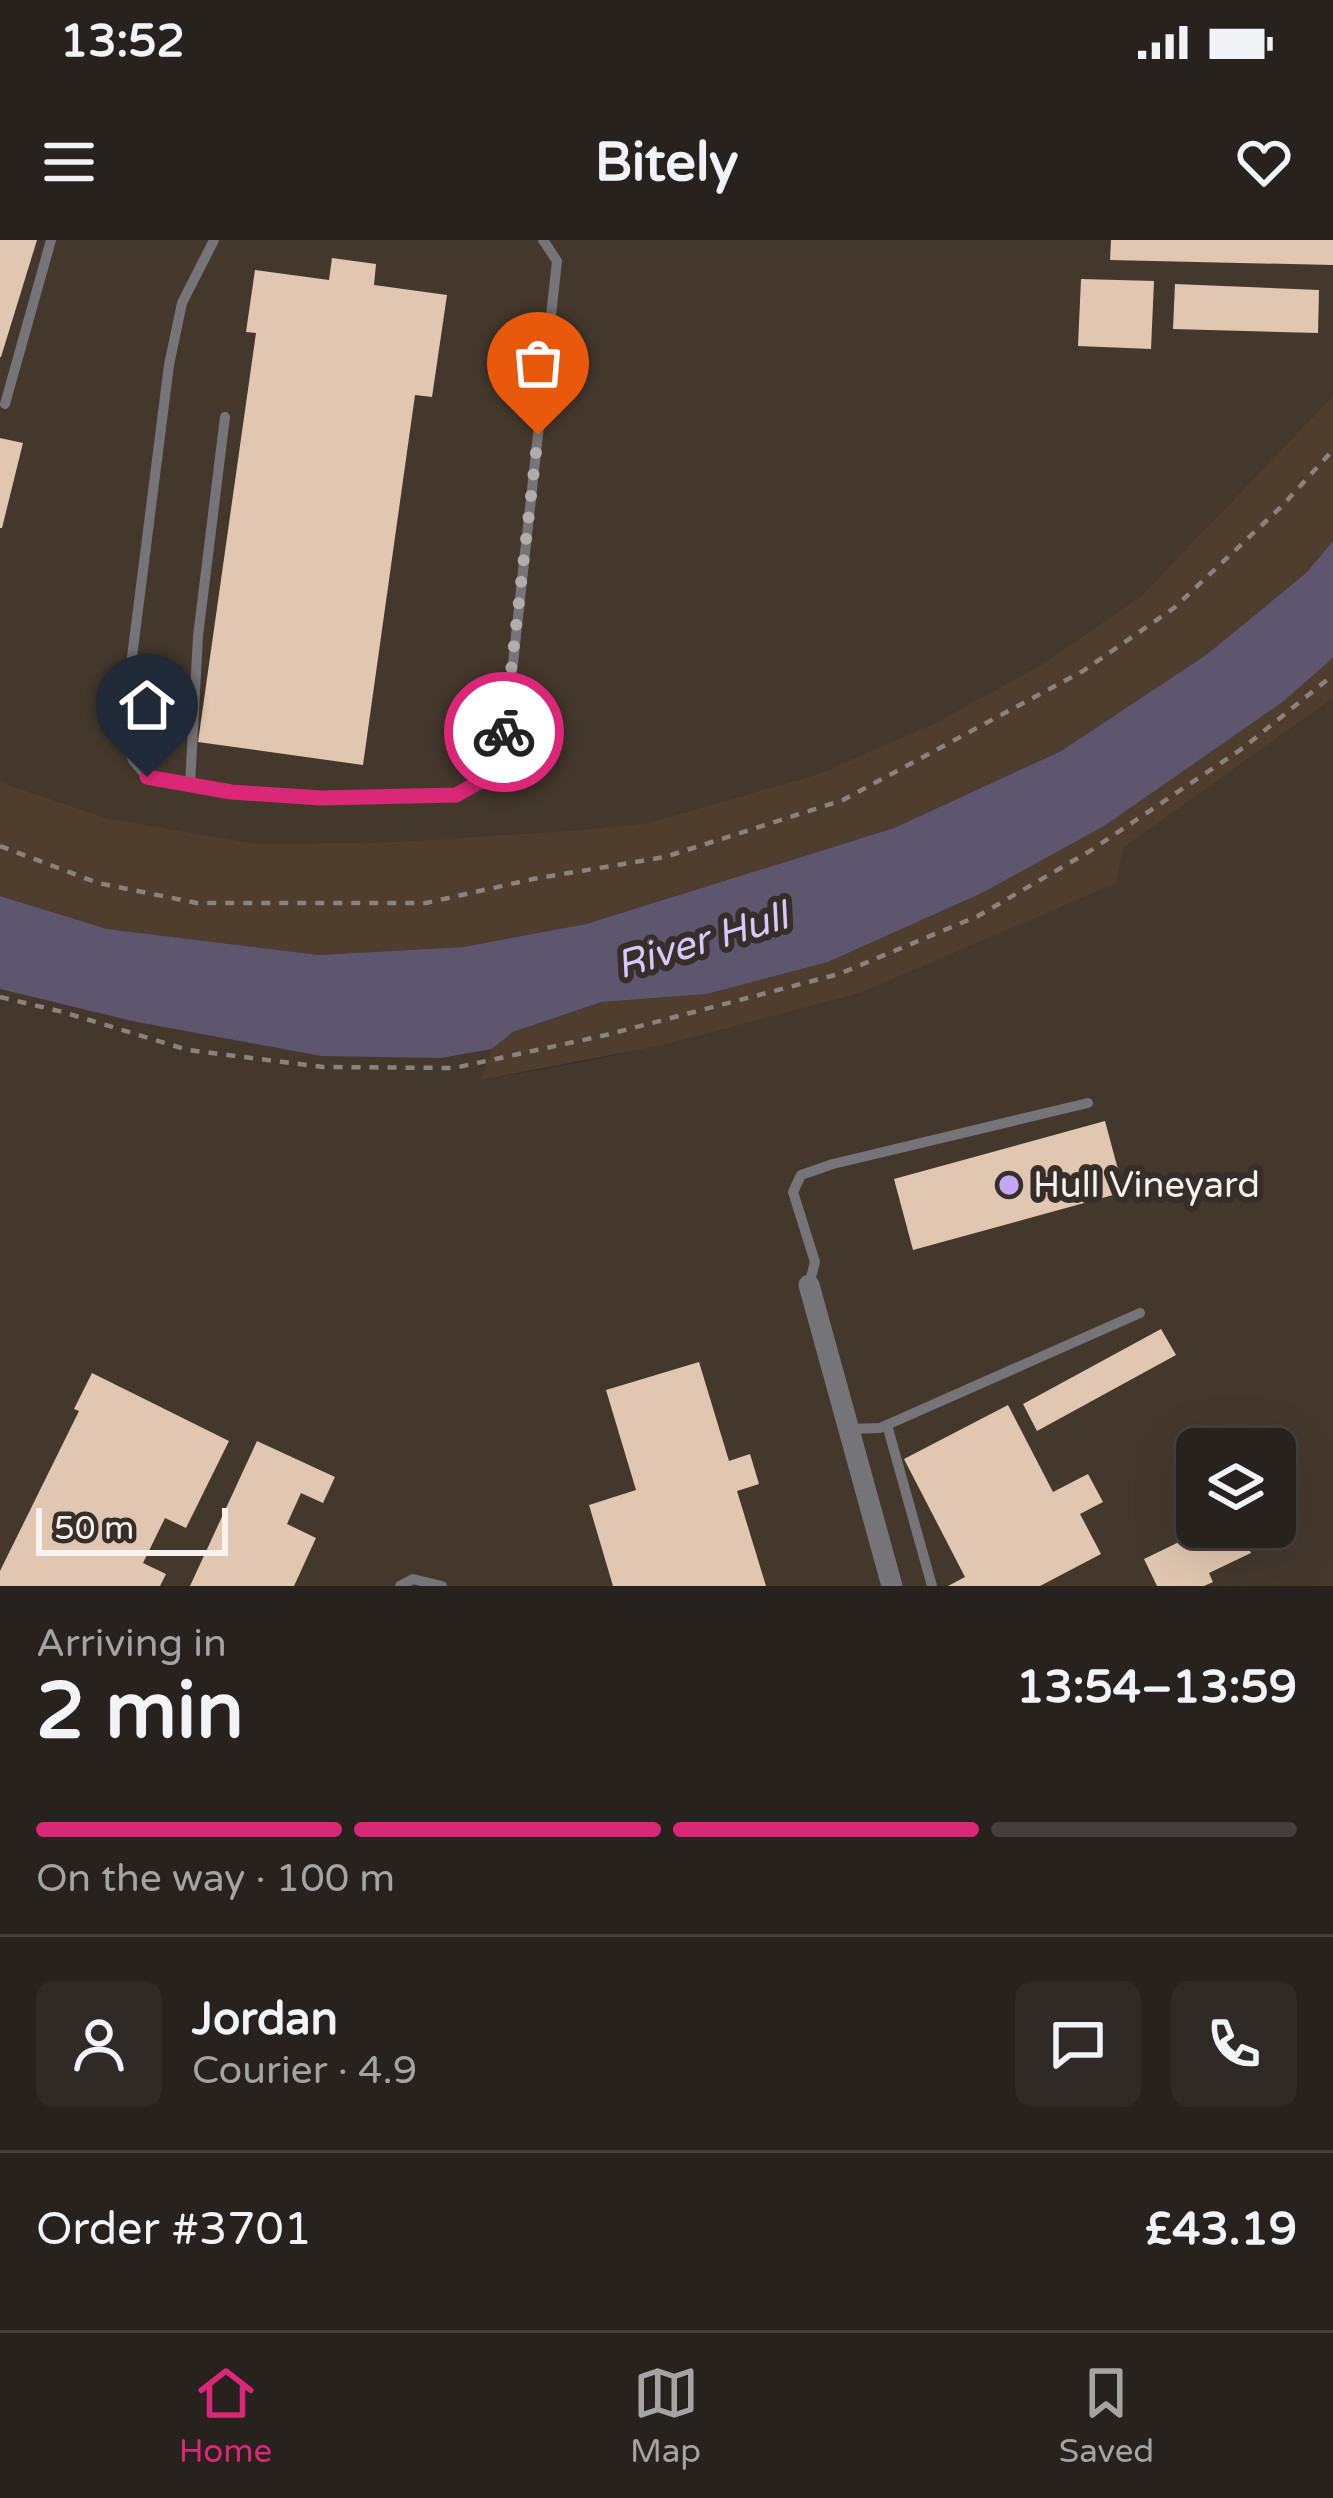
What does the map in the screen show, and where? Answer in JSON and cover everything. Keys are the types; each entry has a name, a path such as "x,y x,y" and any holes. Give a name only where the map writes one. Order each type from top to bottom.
{"street":[{"path":"809,1285 892,1586"}],"lane":[{"path":"5,404 51,240"},
{"path":"214,240 182,303 169,364 123,728 133,760 147,777 231,792 321,798 456,795 483,780 497,758 504,734 556,261 543,240"},
{"path":"190,785 198,636 225,417"},
{"path":"809,1285 815,1262 793,1192 802,1175 1088,1103"},
{"path":"850,1430 880,1428 1140,1313"},
{"path":"887,1425 932,1586"},
{"path":"400,1586 413,1579 442,1586"}],"path":[{"path":"0,846 98,883 197,903 426,903 665,856 843,800 1083,671 1174,608 1282,506 1333,450"},
{"path":"0,997 188,1050 323,1067 454,1068 606,1035 838,974 977,916 1090,851 1243,748 1333,675"}],"shaded area":[{"path":"0,240 1333,240 1333,396 1140,597 1041,665 937,722 818,774 647,823 394,842 258,844 106,818 0,782"},
{"path":"1333,396 1333,541 1306,573 1206,655 1061,751 894,828 586,924 463,947 319,955 106,929 0,896 0,782 106,818 258,844 394,842 647,823 818,774 937,722 1041,665 1140,597"},
{"path":"1333,658 1333,698 1123,848 1116,883 860,993 658,1046 481,1080 492,1049 513,1032 603,1002 707,994 828,962 982,893 1284,701"},
{"path":"1333,698 1333,1586 0,1586 0,989 132,1021 441,1058 492,1049 482,1080 599,1059 860,993 1122,848"}],"water":[{"name":"River Hull","path":"1333,541 1333,658 1284,701 1104,826 982,893 828,962 707,994 602,1002 513,1032 492,1049 441,1058 321,1056 132,1021 0,989 0,896 107,929 319,955 463,947 586,924 894,828 1061,751 1206,655 1306,573"}],"building":[{"path":"0,240 37,240 1,357 0,357"},
{"path":"1111,240 1333,240 1333,265 1110,260"},
{"path":"332,258 376,264 374,285 447,295 432,397 415,395 363,765 198,742 256,333 246,332 255,270 329,280"},
{"path":"1081,279 1154,281 1151,349 1078,346"},
{"path":"1175,284 1319,290 1318,333 1173,329"},
{"path":"0,438 23,443 2,528 0,528"},
{"name":"Hull Vineyard","path":"1105,1121 1124,1192 913,1250 894,1179"},
{"path":"1161,1329 1176,1355 1037,1431 1023,1404"},
{"path":"699,1362 729,1461 750,1454 759,1484 737,1491 766,1586 613,1586 589,1505 636,1490 606,1390"},
{"path":"92,1373 229,1441 186,1528 165,1518 143,1563 166,1574 160,1586 0,1586 0,1571 79,1411 74,1409"},
{"path":"1008,1405 1053,1492 1088,1474 1103,1502 1080,1514 1101,1554 1040,1586 948,1586 965,1577 904,1459"},
{"path":"257,1441 335,1477 323,1503 301,1493 287,1524 316,1538 294,1586 190,1586"},
{"path":"1176,1543 1176,1548 1248,1548 1251,1553 1209,1573 1213,1582 1204,1586 1157,1586 1144,1559"}],"way so far":[{"path":"504,732 538,435"}],"place":[{"name":"Hull Vineyard","path":"1009,1185"}],"route":[{"path":"147,777 231,792 321,798 456,795 483,780 497,758 504,732"}]}
